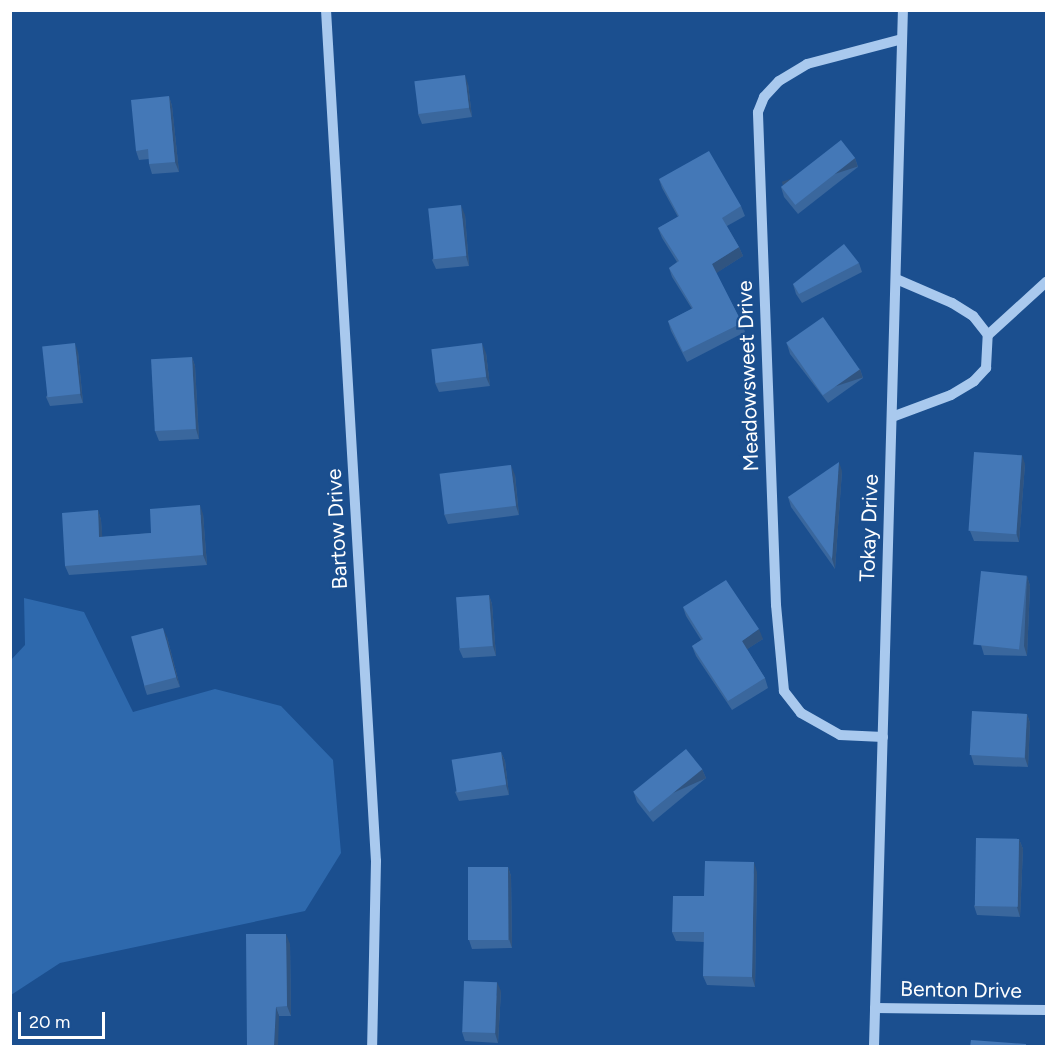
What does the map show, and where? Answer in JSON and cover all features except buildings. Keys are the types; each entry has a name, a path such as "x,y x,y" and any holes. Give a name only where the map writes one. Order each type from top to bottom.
{"street":[{"name":"Bartow Drive","path":"326,10 376,861 372,1047"},
{"name":"Tokay Drive","path":"874,1047 903,10"},
{"name":"Meadowsweet Drive","path":"883,737 840,735 801,713 784,691 776,605 758,112 764,97 779,81 807,64 902,39"},
{"path":"892,417 951,395 974,381 986,368 988,335 973,316 952,303 896,279"},
{"path":"988,335 1047,282"},
{"name":"Benton Drive","path":"875,1008 1047,1010"}],"shaded area":[{"path":"24,598 84,612 133,712 215,689 281,706 333,760 341,853 305,911 60,963 11,995 10,661 25,645"}]}
